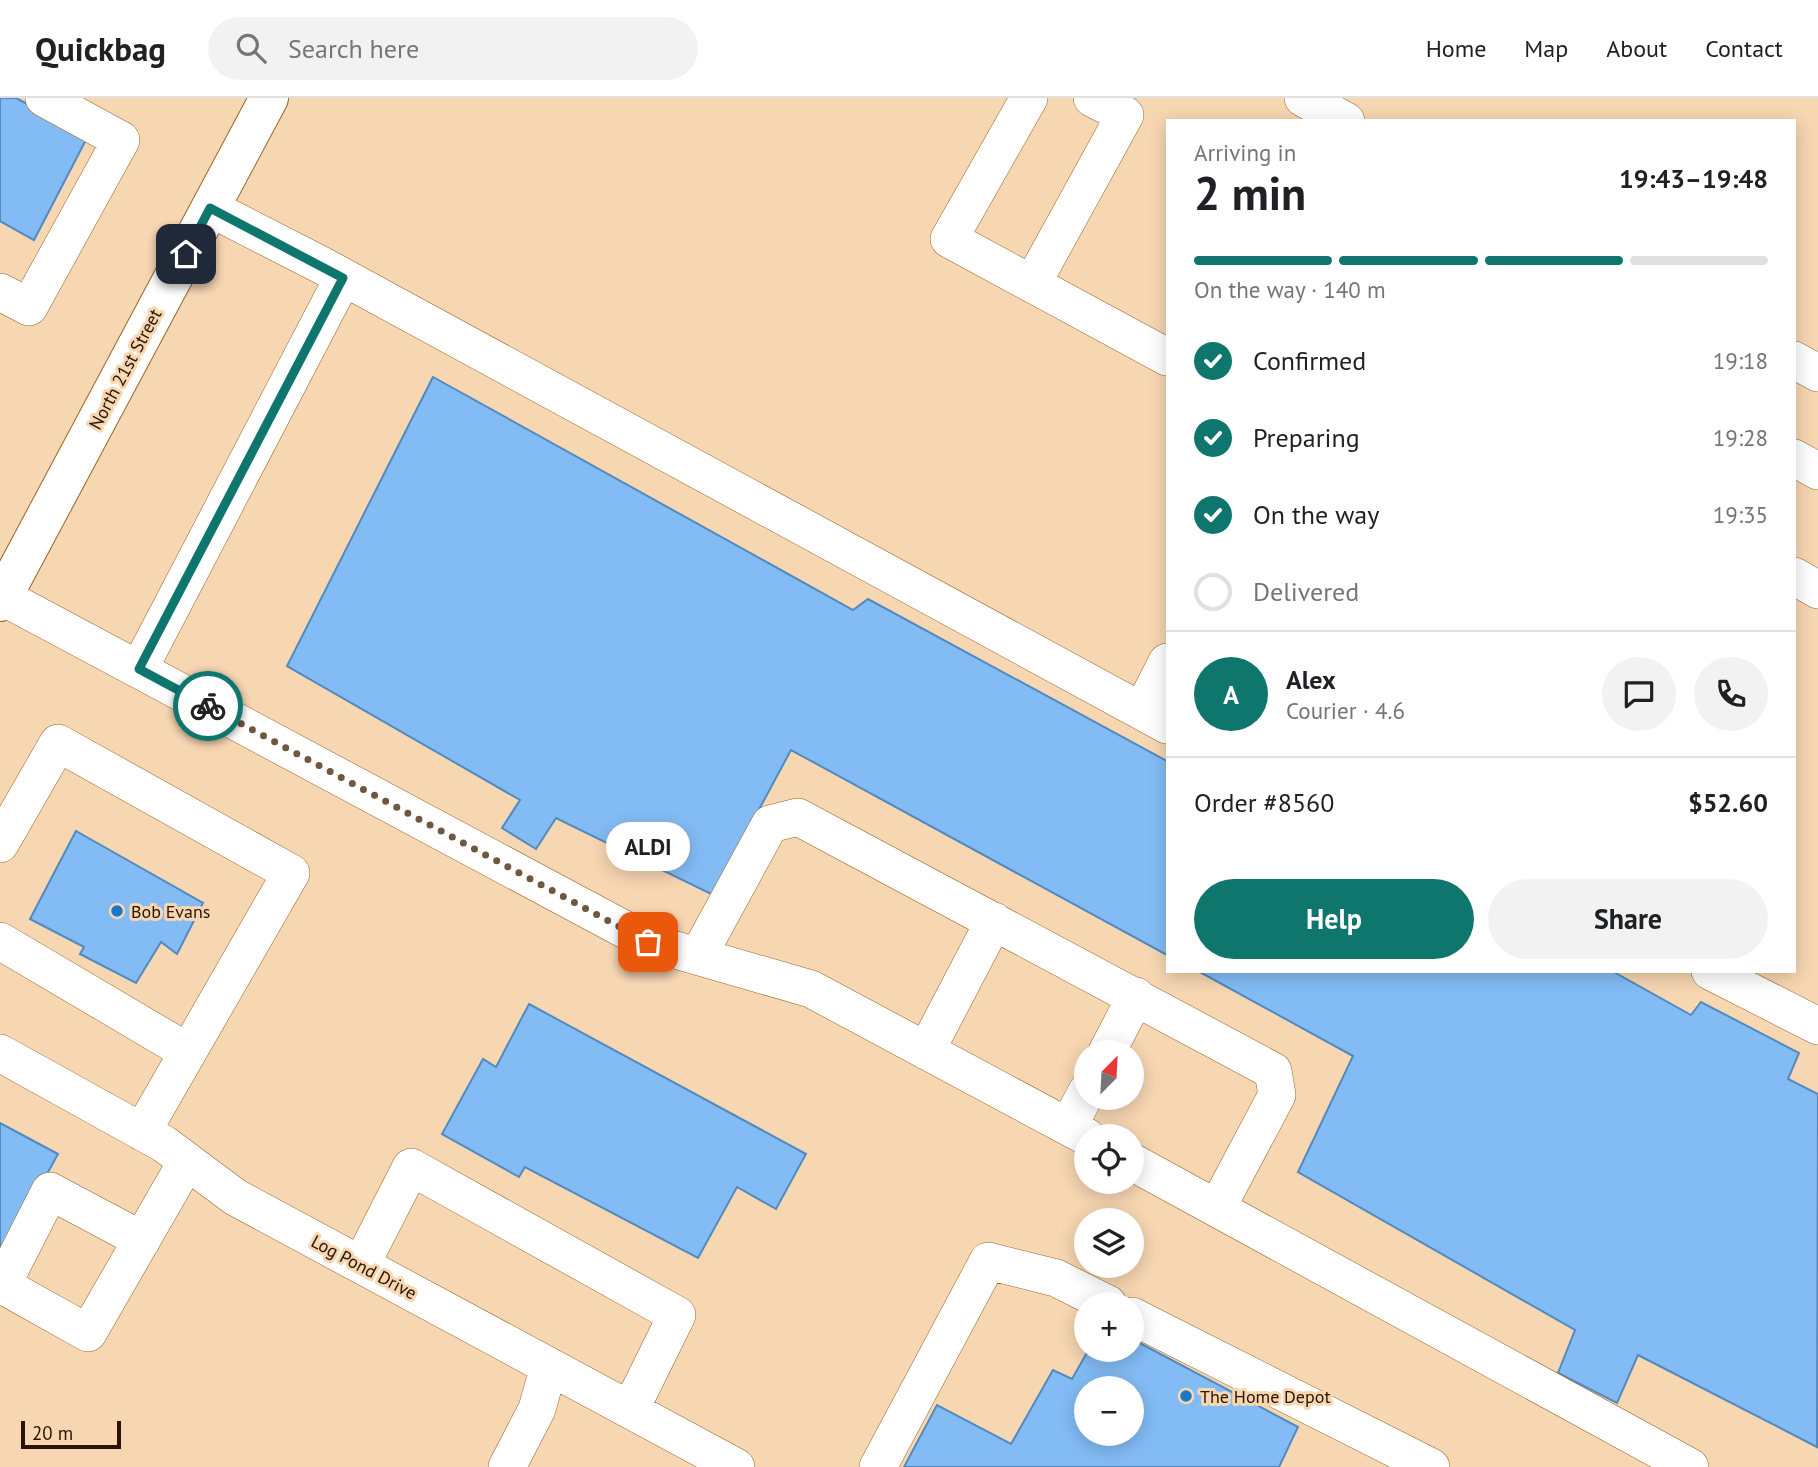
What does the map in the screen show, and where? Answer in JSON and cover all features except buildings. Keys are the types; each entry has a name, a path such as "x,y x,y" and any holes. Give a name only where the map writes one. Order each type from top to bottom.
{"main road":[{"name":"North 21st Street","path":"1,599 269,98"}],"street":[{"path":"0,292 29,306 121,140 44,98"},
{"path":"1029,98 949,239 1166,356"},
{"path":"1032,284 1125,114 1092,98"},
{"path":"1303,98 1342,119"},
{"path":"210,208 1155,718 1166,667"},
{"path":"139,669 343,278"},
{"path":"1796,361 1818,373"},
{"path":"1796,459 1818,471"},
{"path":"1796,577 1818,590"},
{"path":"1,599 139,669 648,942 811,989 1074,1130"},
{"path":"0,844 58,743 291,873 142,1132"},
{"path":"698,957 770,824 798,817 1273,1071 1277,1095 1217,1208"},
{"path":"926,1051 994,921"},
{"path":"0,941 188,1052"},
{"path":"1714,973 1818,1026"},
{"path":"1113,1040 1136,996"},
{"name":"Log Pond Drive","path":"0,1053 164,1144 235,1197 736,1467"},
{"path":"142,1240 50,1191 1,1286 89,1333 142,1240 187,1161"},
{"path":"362,1265 411,1167 677,1315 630,1410"},
{"path":"1144,1168 1690,1467"},
{"path":"878,1467 988,1261 1056,1278 1084,1292"},
{"path":"1144,1322 1431,1467"},
{"path":"507,1467 537,1409 549,1366"}],"way so far":[{"path":"208,706 648,942"}],"place":[{"name":"Bob Evans","path":"117,911"},
{"name":"ALDI","path":"648,942"},
{"name":"The Home Depot","path":"1186,1396"}],"route":[{"path":"186,254 210,208 343,278 139,669 208,706"}]}
